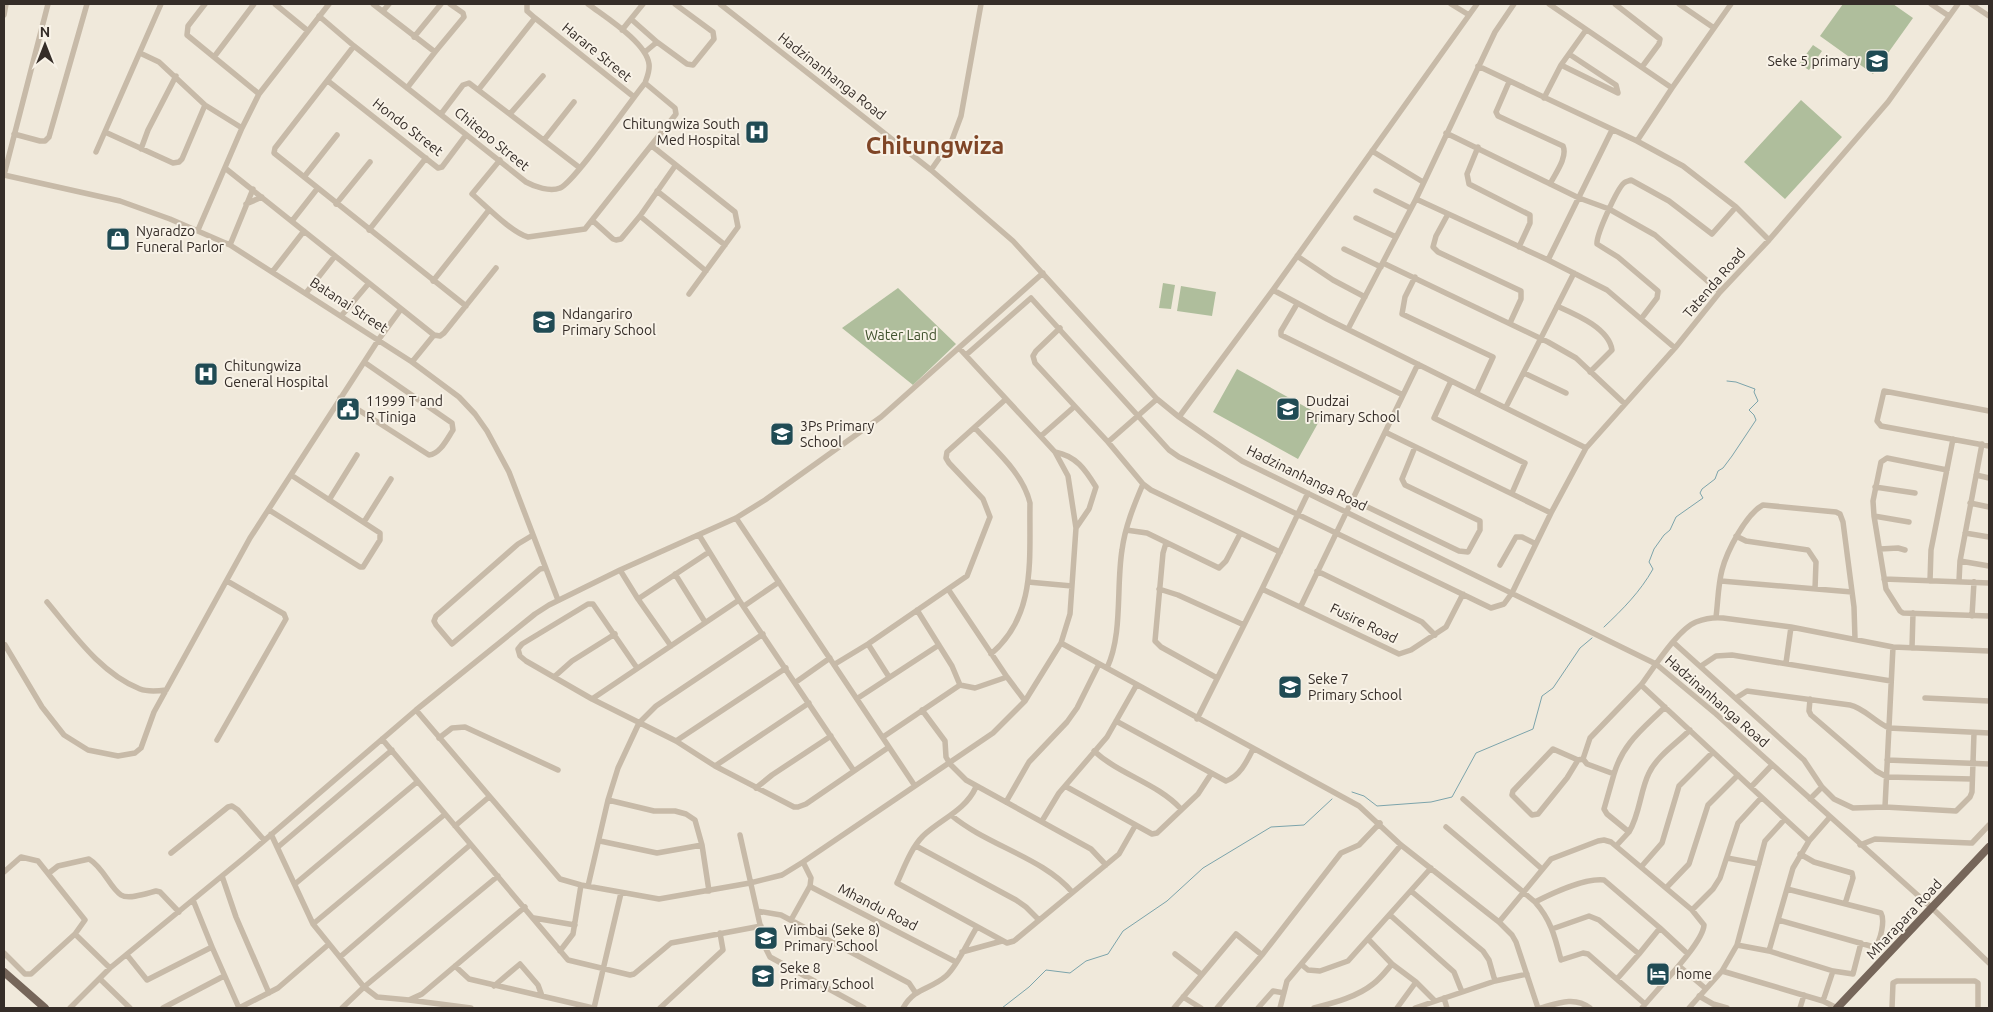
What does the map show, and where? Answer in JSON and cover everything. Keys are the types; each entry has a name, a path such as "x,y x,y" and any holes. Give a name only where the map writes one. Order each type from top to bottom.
{"main road":[{"name":"Mharapara Road","path":"1837,1008 1989,847"},
{"path":"4,972 44,1008"}],"street":[{"path":"4,15 6,4"},
{"path":"4,175 48,4"},
{"path":"14,134 40,142 45,141 49,137 87,4"},
{"path":"96,152 161,4"},
{"path":"205,4 188,26 186,32 189,38 260,94"},
{"path":"214,58 254,4"},
{"path":"275,4 308,31"},
{"path":"198,230 242,128 260,94 329,4"},
{"path":"373,4 435,52"},
{"path":"383,12 389,4"},
{"path":"414,37 441,4"},
{"path":"408,88 464,17 463,13 450,4"},
{"name":"Harare Street","path":"527,4 527,11 535,18 634,97"},
{"path":"588,4 622,30 645,52 657,42"},
{"path":"622,30 643,4"},
{"path":"631,19 657,42 690,65 694,64 714,39 713,32 675,4"},
{"name":"Hadzinanhanga Road","path":"720,4 931,170 1013,241 1157,399 1179,418 1242,461 1656,664 1716,714 1932,908 1989,963"},
{"path":"931,170 952,140 961,116 981,4"},
{"path":"1451,4 1469,15"},
{"path":"1179,418 1273,290 1477,4"},
{"path":"1348,329 1416,199 1495,32 1514,4"},
{"path":"1549,4 1672,88"},
{"path":"1615,4 1660,39 1659,44 1642,67"},
{"path":"1637,141 1732,4"},
{"path":"1931,4 1948,16"},
{"name":"Tatenda Road","path":"1512,592 1586,448 1675,348 1720,292 1769,240 1888,102 1958,4"},
{"path":"1971,4 1989,16"},
{"path":"1684,5 1714,28"},
{"name":"Chitepo Street","path":"320,16 354,46 530,184 549,190 564,186 580,168 644,83 649,65 645,52"},
{"path":"479,89 535,18"},
{"path":"1544,98 1561,66 1586,30"},
{"path":"354,46 274,149 275,155 433,282 466,306"},
{"path":"140,53 159,62 206,105 242,128"},
{"path":"1561,66 1618,93 1616,85 1569,54"},
{"path":"1478,66 1637,141 1683,166 1736,206 1769,240"},
{"path":"140,149 176,76"},
{"path":"510,114 543,76"},
{"name":"Hondo Street","path":"328,81 438,168 442,167 466,135"},
{"path":"1509,82 1496,112 1498,116 1563,146 1565,149 1564,157 1550,184"},
{"path":"441,114 465,83 479,89 580,168"},
{"path":"500,160 472,194 490,210 528,237 582,230 593,221 675,117 677,112 675,108 644,83"},
{"path":"544,140 574,102"},
{"path":"105,132 173,163 179,162 206,105"},
{"path":"1548,260 1612,130"},
{"path":"1446,133 1579,198 1609,210 1655,235 1720,292"},
{"path":"304,177 337,135"},
{"path":"652,146 735,212 738,227 689,294"},
{"path":"1478,147 1466,174 1469,184 1530,215 1530,223 1519,247"},
{"path":"1372,151 1423,182"},
{"path":"369,230 426,158"},
{"path":"336,204 370,162"},
{"path":"593,221 612,239 621,239 640,216 675,166"},
{"path":"225,168 434,335 440,336 444,333 496,268"},
{"name":"Batanai Street","path":"4,175 144,209 230,244 379,339 458,397 475,414 504,460 544,568 558,600"},
{"path":"1641,319 1657,298 1658,291 1618,256 1597,244 1596,238 1623,183 1631,180 1669,201 1712,234 1736,206"},
{"path":"230,244 252,189"},
{"path":"292,221 317,189"},
{"path":"657,190 726,245"},
{"path":"1376,191 1410,208"},
{"path":"246,204 262,197"},
{"path":"1416,199 1548,260 1607,290 1675,348"},
{"path":"433,282 490,210"},
{"path":"1448,214 1436,236 1433,247 1438,252 1521,291 1521,299 1510,323"},
{"path":"640,216 706,271"},
{"path":"1356,218 1396,237"},
{"path":"272,271 304,231"},
{"path":"1344,250 1415,277 1510,323 1576,358 1624,404"},
{"path":"306,293 335,256"},
{"path":"1297,256 1333,280 1366,297"},
{"path":"70,1008 110,968 180,912 416,710 535,614 558,600 620,570 736,518 865,429 1043,273"},
{"path":"1506,407 1574,273"},
{"path":"1415,277 1405,297 1402,314 1493,357 1477,392"},
{"path":"342,315 369,283"},
{"path":"1273,290 1297,304 1451,381 1477,392 1586,448"},
{"path":"966,355 1031,298 1169,450 1179,457 1492,608 1504,604 1512,592"},
{"path":"1297,304 1281,330 1281,334 1403,395"},
{"path":"1558,306 1586,320 1611,343 1612,350 1590,372"},
{"path":"5,645 42,707 64,735 88,750 118,756 135,753 141,748 154,712 250,538 340,398 401,308"},
{"path":"1060,328 1036,350 1033,356 1035,362 1074,407 1108,442 1143,484 1151,490 1280,552"},
{"path":"412,362 434,335"},
{"path":"416,710 560,879 581,885 659,899 750,883 782,875 950,764 993,733 1025,701 1061,643 1070,614 1076,528 1068,476 1055,452 959,348"},
{"path":"340,398 427,455 433,455 443,446 453,430 452,424 364,362"},
{"path":"1301,606 1418,364"},
{"path":"1524,373 1566,393"},
{"path":"1451,381 1434,418 1525,463 1512,493"},
{"path":"1989,412 1884,391 1878,421 1881,426 1989,446"},
{"path":"835,664 868,644 967,576 990,517 983,499 949,463 946,458 947,452 1006,399"},
{"path":"1108,442 1157,399"},
{"path":"1041,436 1074,407"},
{"path":"975,428 1014,472 1027,491 1030,503 1028,582 1021,615 1003,644 991,654"},
{"path":"1386,432 1551,513"},
{"path":"1930,581 1931,550 1953,439"},
{"path":"1959,582 1960,561 1982,444"},
{"path":"1353,500 1459,552 1468,552 1480,530 1480,521 1405,486 1402,479 1416,447"},
{"path":"1055,452 1068,455 1085,470 1096,487 1089,509 1076,528"},
{"path":"329,500 357,456"},
{"path":"1947,470 1884,458 1881,462 1873,501 1886,589 1900,611 1989,616"},
{"path":"269,510 362,568 381,536 380,533 291,475"},
{"path":"1976,475 1989,478"},
{"path":"364,522 391,479"},
{"path":"1107,668 1114,648 1122,551 1126,530 1143,484"},
{"path":"1875,486 1915,494"},
{"path":"1196,718 1244,626 1308,493"},
{"path":"1970,503 1989,507"},
{"path":"1716,617 1722,570 1736,536 1757,508 1763,504 1836,512 1840,514 1852,592 1855,639"},
{"path":"1874,516 1909,522"},
{"path":"736,518 915,786"},
{"path":"1126,530 1147,533 1219,568 1226,561 1240,534"},
{"path":"1965,533 1989,537"},
{"path":"533,535 518,544 436,616 434,621 436,625 452,644 540,569 544,568"},
{"path":"699,536 854,771"},
{"path":"1736,536 1746,541 1808,550 1816,562 1815,590"},
{"path":"1500,565 1516,537 1522,537 1536,544"},
{"path":"1166,543 1159,589 1155,637 1157,644 1217,678"},
{"path":"1880,549 1898,548 1905,550"},
{"path":"638,599 709,552"},
{"path":"1960,561 1989,566"},
{"path":"620,570 671,646"},
{"path":"1317,571 1422,622 1435,635"},
{"path":"675,574 705,622"},
{"path":"1884,579 1989,582"},
{"path":"217,740 286,619 284,614 227,581"},
{"path":"1721,581 1852,592"},
{"path":"744,606 779,582"},
{"path":"1028,582 1072,586"},
{"path":"1972,616 1974,582"},
{"name":"Fusire Road","path":"1262,588 1399,654 1411,650 1435,635 1450,622 1463,594"},
{"path":"948,589 1025,701"},
{"path":"1159,589 1178,595 1244,626"},
{"path":"592,699 740,600"},
{"path":"47,602 93,655 111,672 140,689 150,691 166,690"},
{"path":"637,668 595,606 590,603 522,644 518,649 523,659 592,699 676,741 715,766 756,788 798,807 806,804 889,747"},
{"path":"917,610 952,666 960,685"},
{"path":"1912,648 1913,613"},
{"path":"1614,774 1587,764 1580,759 1553,749 1513,791 1512,795 1532,815 1538,814 1580,759 1590,738 1641,685 1673,642 1696,622 1716,617 1791,627 1892,647 1989,651"},
{"path":"1786,663 1791,627"},
{"path":"554,677 572,661 614,634"},
{"path":"588,886 608,800 618,768 639,723 656,706 763,634"},
{"path":"1673,642 1804,760 1822,787 1834,799 1853,808 1956,811 1970,797 1974,733"},
{"path":"1061,643 1136,686 1359,806 1380,823 1401,845 1512,935 1540,1008 1561,1002 1576,1001 1590,1008"},
{"path":"868,644 889,677"},
{"path":"858,698 939,645"},
{"path":"1886,808 1892,647"},
{"path":"1701,666 1716,656 1723,655 1786,663 1891,681"},
{"path":"796,682 830,658"},
{"path":"1006,802 1029,762 1067,722 1077,708 1099,664"},
{"path":"676,741 786,668"},
{"path":"883,737 960,685 975,688 1007,677"},
{"path":"1641,685 1809,841"},
{"path":"1042,821 1065,786 1107,737 1136,686"},
{"path":"1736,698 1747,691 1810,699 1857,706 1877,723 1889,728 1989,733"},
{"path":"1925,698 1989,701"},
{"path":"1810,699 1809,711 1811,715 1876,771 1887,777 1972,779"},
{"path":"715,766 809,703"},
{"path":"1629,832 1607,814 1604,809 1618,760 1626,747 1665,706"},
{"path":"922,710 945,741 946,757 950,764 966,780 1091,849 1106,865"},
{"path":"1116,721 1222,780 1231,779 1246,764 1253,749"},
{"path":"439,738 452,728 465,727 558,770"},
{"path":"1616,846 1629,832 1635,819 1649,772 1690,730"},
{"path":"756,788 772,775 832,736"},
{"path":"382,739 444,815 525,907 568,960 630,976 671,943 761,926"},
{"path":"278,847 392,750"},
{"path":"1094,751 1104,760 1172,800 1181,809"},
{"path":"1641,867 1662,843 1679,786 1713,752"},
{"path":"1887,760 1989,764"},
{"path":"1751,787 1772,765"},
{"path":"1065,786 1150,834 1155,834 1198,794 1211,774"},
{"path":"1666,888 1689,864 1708,804 1738,775"},
{"path":"295,884 417,782"},
{"path":"976,787 971,799 934,827 916,846 897,883 1008,943 1014,941 1119,854 1135,826"},
{"path":"1810,800 1822,787"},
{"path":"454,826 489,797"},
{"path":"1692,910 1713,889 1720,878 1738,824 1761,798"},
{"path":"608,800 654,812 686,814 695,820 702,845 709,891"},
{"path":"1463,800 1542,868"},
{"path":"171,853 228,807 232,806 238,810 264,840"},
{"path":"313,924 444,815"},
{"path":"951,815 968,828 1057,877 1072,892"},
{"path":"1769,951 1793,868 1809,841 1830,817"},
{"path":"1689,1008 1722,971 1737,945 1765,841 1785,819"},
{"path":"1217,1008 1262,955 1342,853 1359,845 1380,823"},
{"path":"1860,845 1875,839 1972,843 1989,825"},
{"path":"1446,827 1522,893 1535,902 1545,914 1552,928 1561,960 1583,953 1588,954 1644,1006 1679,966 1704,930 1704,925 1692,910 1616,846 1604,840 1554,856 1542,868 1522,893 1498,922"},
{"path":"271,834 313,924 364,987 377,997 471,1008"},
{"path":"740,835 765,947 770,957 864,1008"},
{"path":"600,841 657,853 702,845"},
{"path":"340,957 470,845"},
{"path":"1280,1008 1287,981 1401,845"},
{"path":"916,846 1016,900 1039,920"},
{"path":"1800,854 1814,862 1852,873 1853,878 1845,904"},
{"path":"4,872 21,857 38,861 85,918 84,924 75,934 29,974 25,974 4,953"},
{"path":"1728,858 1759,864"},
{"path":"49,873 58,866 89,859 96,863 121,895 128,896 160,892 180,912"},
{"path":"791,920 810,886 811,878 803,862"},
{"path":"1302,965 1308,970 1320,971 1348,961 1431,868"},
{"path":"222,876 236,917 269,992"},
{"path":"342,1008 364,987 498,876"},
{"path":"1535,902 1561,890 1596,880 1604,880 1688,954"},
{"path":"560,952 573,934 581,885"},
{"name":"Mhandu Road","path":"810,886 956,962"},
{"path":"1778,920 1861,944 1876,946 1883,915 1881,913 1787,889"},
{"path":"1410,891 1482,951 1489,960 1494,980"},
{"path":"455,966 469,979 593,1008 621,893"},
{"path":"193,900 239,1008 278,988 330,944"},
{"path":"409,1000 422,994 525,907"},
{"path":"757,911 774,913 791,920 909,983 916,992"},
{"path":"1390,915 1454,972 1462,992"},
{"path":"1552,928 1589,916 1599,920 1639,954"},
{"path":"534,918 575,924"},
{"path":"903,1008 916,992 944,978 977,927"},
{"path":"1617,979 1660,928"},
{"path":"660,1008 723,950 720,933"},
{"path":"75,934 110,968"},
{"path":"1174,1008 1236,934 1262,955"},
{"path":"1368,939 1392,964 1416,982 1435,1001"},
{"path":"962,952 1002,941"},
{"path":"1737,945 1769,951 1853,974 1861,944"},
{"path":"127,955 147,980 212,947"},
{"path":"1175,954 1201,974"},
{"path":"494,986 520,964 538,985 542,996"},
{"path":"1314,1008 1364,990 1374,984 1392,964"},
{"path":"1679,966 1705,988"},
{"path":"1823,1001 1833,970"},
{"path":"1722,971 1823,1001 1837,1008"},
{"path":"1415,1008 1494,980 1527,974"},
{"path":"163,1008 224,976"},
{"path":"100,979 130,1008"},
{"path":"1892,1008 1892,988 1893,983 1897,981 1974,981 1978,983 1979,988 1978,1008"},
{"path":"1397,1008 1416,982"},
{"path":"1258,1008 1272,991 1284,992"},
{"path":"1800,1008 1804,995"},
{"path":"1700,996 1713,1004 1727,1008"},
{"path":"1183,997 1201,1008"},
{"path":"1444,998 1447,1008"}],"green space":[{"path":"1843,4 1893,4 1913,18 1873,74 1820,36"},
{"path":"1813,45 1822,51 1809,70 1799,64"},
{"path":"1801,100 1842,137 1785,199 1744,162"},
{"path":"1163,283 1175,285 1171,309 1159,308"},
{"path":"1181,286 1216,292 1212,316 1177,311"},
{"name":"Water Land","path":"898,288 956,344 913,385 842,328"},
{"path":"1237,369 1322,416 1298,459 1213,412"}],"waterway":[{"path":"1604,627 1643,585 1653,569 1649,562 1654,549 1670,530 1676,517 1703,498 1700,493 1702,489 1715,479 1718,471 1723,468 1732,456 1756,420 1749,410 1758,401 1754,392 1755,389 1736,382 1727,381"},
{"path":"1352,792 1364,796 1377,806 1431,802 1452,797 1476,753 1533,729 1542,696 1553,688 1580,648 1592,638"},
{"path":"1002,1008 1029,987 1046,970 1070,973 1086,961 1108,954 1123,931 1167,901 1203,868 1271,827 1304,825 1332,799"}],"place":[{"name":"Seke 5 primary","path":"1877,61"},
{"name":"Chitungwiza South Med Hospital","path":"757,132"},
{"name":"Nyaradzo Funeral Parlor","path":"118,239"},
{"name":"Ndangariro Primary School","path":"544,322"},
{"name":"Chitungwiza General Hospital","path":"206,374"},
{"name":"11999 T and R Tiniga","path":"348,409"},
{"name":"Dudzai Primary School","path":"1288,409"},
{"name":"3Ps Primary School","path":"782,434"},
{"name":"Seke 7 Primary School","path":"1290,687"},
{"name":"Vimbai (Seke 8) Primary School","path":"766,938"},
{"name":"home","path":"1658,974"},
{"name":"Seke 8 Primary School","path":"763,976"}],"district":[{"name":"Chitungwiza","path":"935,146"}]}
